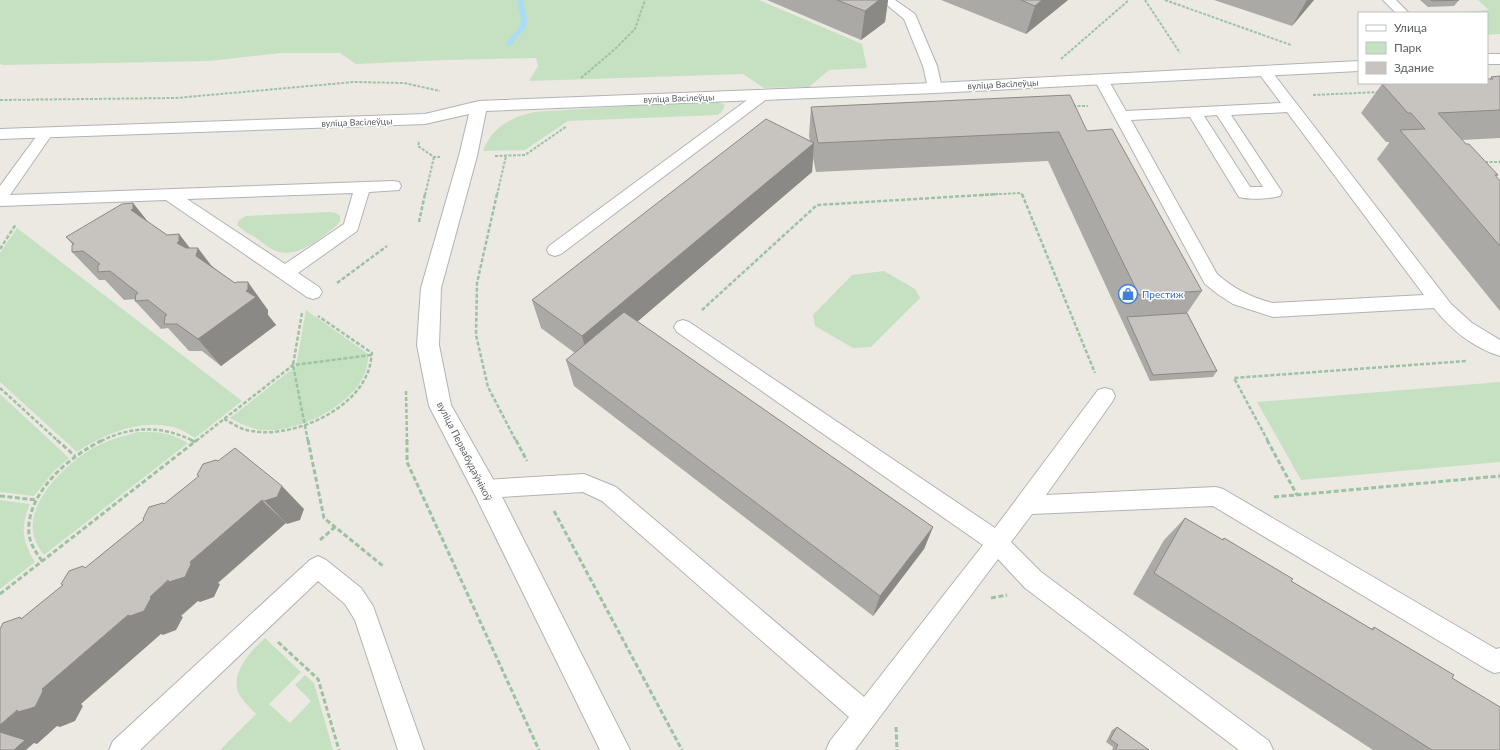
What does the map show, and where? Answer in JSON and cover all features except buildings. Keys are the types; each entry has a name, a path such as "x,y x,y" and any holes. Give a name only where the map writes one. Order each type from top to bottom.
{"street":[{"path":"1488,59 1500,59"},
{"name":"вуліца Васілеўцы","path":"0,134 425,119 479,106 935,88 1358,66"},
{"name":"вуліца Первабудаўнікоў","path":"479,106 468,156 431,288 428,345 440,406 485,489 615,750"}],"lane":[{"path":"887,0 910,17 930,66 935,88"},
{"path":"1389,0 1402,12"},
{"path":"1264,71 1449,315 1480,339 1500,349"},
{"path":"1101,79 1211,279 1222,289 1255,306 1273,310 1438,301"},
{"path":"555,250 763,95"},
{"path":"1121,116 1291,107"},
{"path":"1194,112 1245,193 1274,192 1221,110"},
{"path":"0,198 46,133"},
{"path":"0,201 393,186"},
{"path":"285,273 351,227 363,187"},
{"path":"168,194 313,292"},
{"path":"683,327 996,542 1033,580 1260,750"},
{"path":"839,750 996,542 1026,505 1105,396"},
{"path":"485,489 584,483 609,494 866,715"},
{"path":"1026,505 1216,496 1494,661 1500,660"},
{"path":"122,750 318,567 352,596 365,614 411,750"}],"path":[{"path":"552,103 615,49 635,29 645,0"},
{"path":"1060,60 1129,0"},
{"path":"1145,0 1180,53"},
{"path":"1165,0 1297,47"},
{"path":"0,100 176,98 354,82 404,83 447,93 479,106"},
{"path":"1480,163 1500,162"},
{"path":"683,327 817,205 1021,193 1105,396"},
{"path":"0,248 17,223"},
{"path":"224,419 242,429 261,433 282,432 305,426 325,417 343,405 358,390 368,374 372,353 318,315"},
{"path":"0,594 293,366 372,355"},
{"path":"1297,495 1234,378 1469,361"},
{"path":"293,366 324,518 383,566"},
{"path":"0,388 75,456"},
{"path":"42,561 30,544 28,527 32,509 42,490 57,472 75,456 118,434 139,429 159,428 177,432 194,442"},
{"path":"1227,502 1500,476"},
{"path":"0,496 37,500"},
{"path":"985,601 991,598 1007,595 1012,597"},
{"path":"257,623 318,680 339,750"},
{"path":"896,723 897,750"}],"green space":[{"path":"0,0 759,0 862,44 867,68 829,70 809,87 764,88 743,74 529,81 538,66 536,58 356,64 340,53 281,53 209,61 3,65 0,64"},
{"path":"1478,0 1500,0 1500,34 1488,35 1488,12 1454,12 1489,10"},
{"path":"718,102 725,105 722,112 717,115 568,121 525,150 483,151 491,136 503,125 517,117 534,112"},
{"path":"336,213 340,216 340,221 337,225 310,245 295,252 287,253 276,251 237,225 239,220 246,216"},
{"path":"17,228 242,401 195,438 181,430 166,426 139,426 113,433 77,452 0,382 0,253"},
{"path":"884,271 915,289 920,298 871,347 853,348 815,326 813,315 852,275"},
{"path":"306,310 368,354 366,370 358,385 346,399 330,410 313,420 295,426 277,430 261,430 245,426 230,418 296,366"},
{"path":"1500,382 1500,462 1301,480 1257,402"},
{"path":"0,394 69,458 54,471 34,496 0,492"},
{"path":"138,432 164,433 188,443 44,555 36,542 33,528 34,514 40,499 61,473 86,453 107,441"},
{"path":"0,500 30,504 25,520 24,534 27,547 35,562 0,589"},
{"path":"265,638 301,672 269,704 290,723 311,701 295,685 305,675 314,683 333,750 220,750 256,714 238,692 237,677 248,655"}],"waterway":[{"path":"510,44 513,37 523,28 524,20 520,0"}],"place":[{"name":"Престиж","path":"1128,294"}]}
